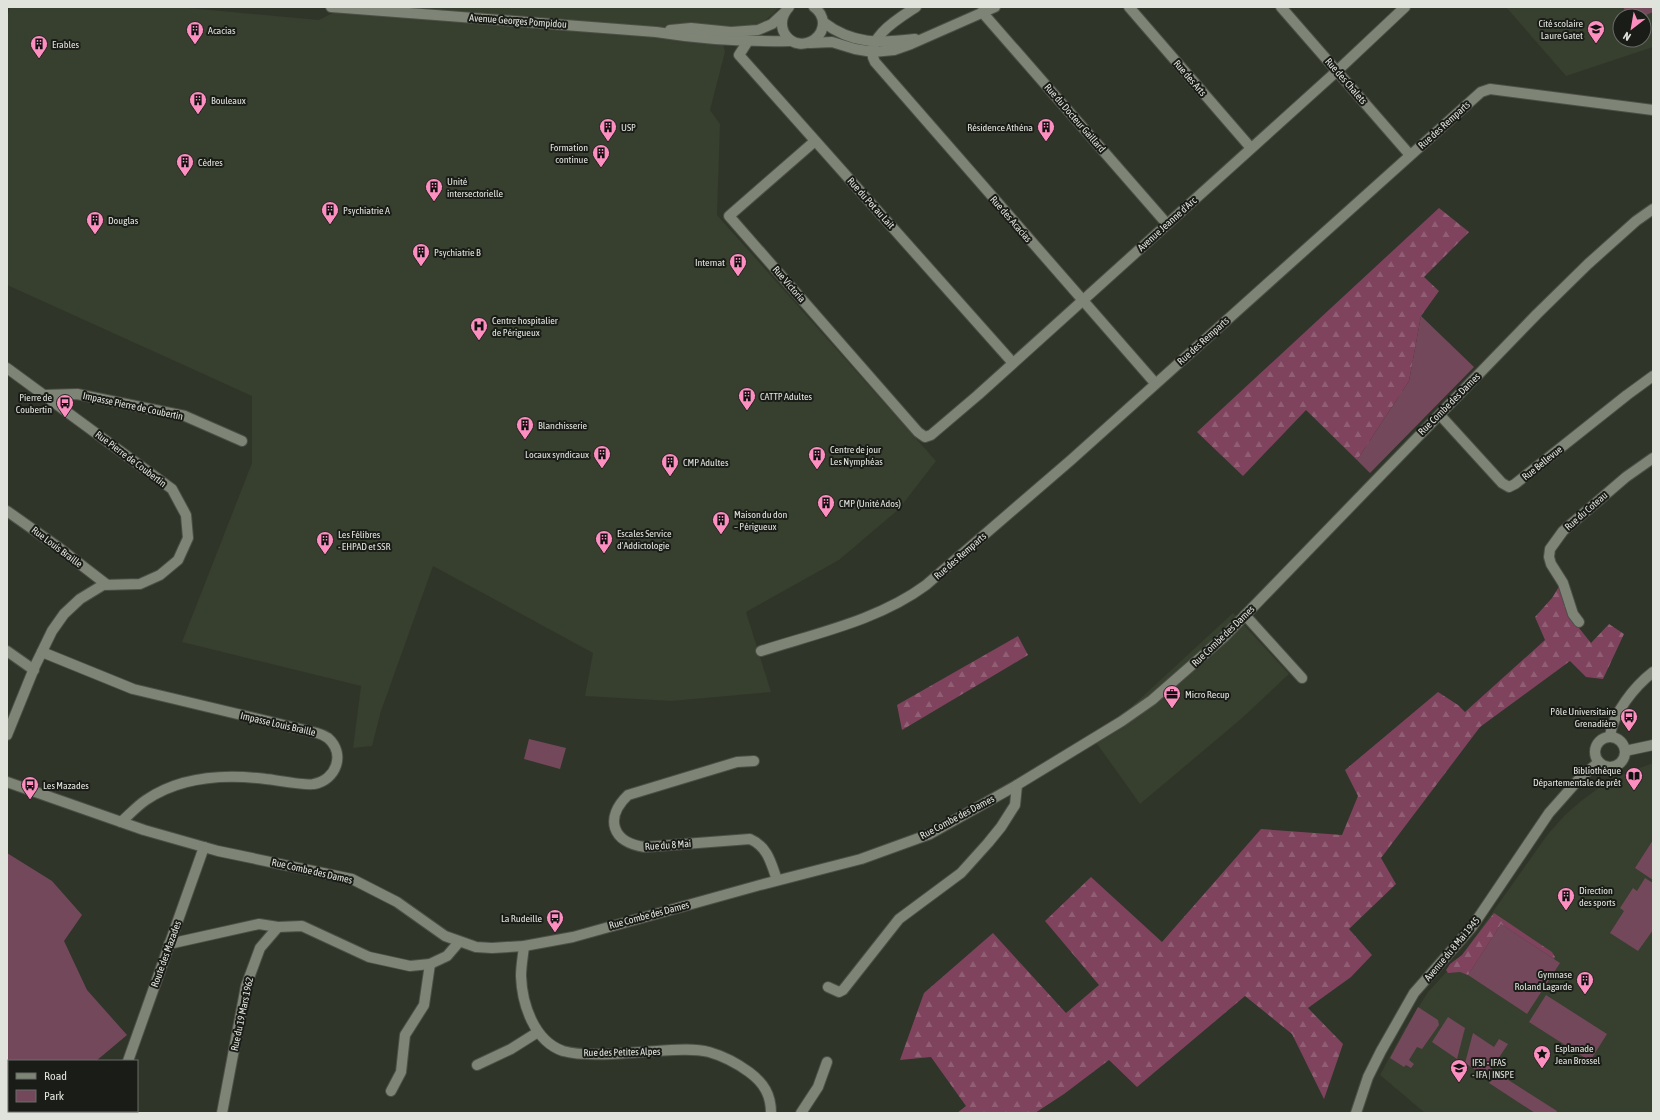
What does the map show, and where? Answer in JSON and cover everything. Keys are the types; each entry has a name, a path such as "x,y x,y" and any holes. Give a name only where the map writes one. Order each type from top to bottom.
{"street":[{"name":"Avenue Georges Pompidou","path":"331,7 656,32 692,38 748,41 791,41 801,44 810,43"},
{"path":"810,43 819,36 822,31 823,22 822,16 814,7"},
{"path":"875,47 885,29 916,7"},
{"path":"823,22 839,33 848,37 875,47 894,50 927,38 995,7"},
{"name":"Rue des Arts","path":"1128,7 1251,148"},
{"name":"Rue des Chalets","path":"1280,7 1410,155"},
{"name":"Avenue Jeanne d'Arc","path":"925,437 932,435 1013,363 1337,71 1405,7"},
{"name":"Avenue Georges Pompidou","path":"656,32 691,28 731,32 758,30 772,24 787,10"},
{"path":"787,10 782,26 784,32 791,41"},
{"name":"Rue du Docteur Gaillard","path":"982,12 1167,224"},
{"name":"Rue du Pot au Lait","path":"748,41 739,55 1013,363"},
{"path":"810,43 832,42 855,49 875,47"},
{"name":"Rue des Acacias","path":"875,47 873,58 875,62 1155,383"},
{"name":"Rue des Remparts","path":"761,651 860,619 911,596 926,585 1030,496 1481,92 1490,88 1653,110"},
{"name":"Rue Victoria","path":"815,141 729,216 918,432 925,437"},
{"name":"Rue Combe des Dames","path":"7,782 121,822 204,847 352,879 397,902 445,936 476,947 492,948 524,946 573,936 777,880 861,859 930,834 1017,785 1122,722 1152,700 1218,642 1427,426 1588,264 1636,221 1653,209"},
{"name":"Rue Pierre de Coubertin","path":"7,368 172,489 186,515 188,538 178,560 160,576 140,584 106,584 80,599 64,614 52,631 42,652 7,736"},
{"name":"Rue Bellevue","path":"1440,414 1502,483 1509,487 1515,484 1653,376"},
{"name":"Impasse Pierre de Coubertin","path":"44,395 77,394 184,416 242,442"},
{"name":"Rue du Coteau","path":"1579,622 1574,614 1563,584 1551,564 1549,557 1550,549 1563,531 1626,477 1653,458"},
{"name":"Rue Louis Braille","path":"7,511 58,547 106,584"},
{"path":"1245,614 1302,678"},
{"path":"7,651 34,670"},
{"name":"Impasse Louis Braille","path":"42,652 133,689 317,733 328,738 335,747 338,760 334,772 314,785 248,777 209,778 175,784 146,800 121,822"},
{"path":"1610,737 1612,725 1620,710 1644,678 1653,672"},
{"path":"1610,737 1618,740 1624,746 1625,751 1623,760 1616,765 1607,766 1599,762 1596,748 1601,740 1610,737"},
{"path":"1625,751 1653,744"},
{"name":"Rue du 8 Mai","path":"754,761 738,762 628,795 620,802 615,811 615,828 620,836 634,846 645,847 750,840 757,842 765,849 777,880"},
{"name":"Avenue du 8 Mai 1945","path":"1356,1113 1368,1077 1381,1050 1414,993 1472,927 1549,813 1575,783 1599,762"},
{"path":"828,987 839,992 843,990 899,919 954,878 973,860 1001,827 1015,805 1017,785"},
{"name":"Route des Mazades","path":"128,1060 204,847"},
{"path":"170,944 259,924 278,928 302,926 369,958 410,966 430,964 447,956 459,942"},
{"name":"Rue du 19 Mars 1962","path":"222,1113 246,986 260,948 278,928"},
{"name":"Rue des Petites Alpes","path":"524,946 521,974 522,992 528,1013 538,1032 551,1045 564,1051 590,1054 684,1050 709,1052 742,1067 758,1079 766,1089 771,1104 771,1113"},
{"path":"391,1091 401,1072 405,1035 424,1005 430,964"},
{"path":"477,1065 511,1049 538,1032"},
{"path":"801,1113 818,1087 827,1062"}],"shaded area":[{"name":"Centre hospitalier de Périgueux","path":"10,7 178,7 319,20 344,7 779,7 759,25 747,29 720,29 725,52 710,110 720,124 717,215 936,461 899,509 839,560 746,612 771,692 671,701 585,696 593,653 433,566 381,711 372,746 353,748 361,686 182,642 252,463 252,396 7,285 7,18"},
{"name":"Cité scolaire Laure Gatet","path":"1506,7 1653,7 1652,47 1652,8 1612,8 1612,48 1650,48 1566,76"},
{"path":"1233,613 1289,674 1241,719 1140,804 1090,734 1128,710"},
{"path":"1653,763 1653,1113 1425,1113 1380,1075 1404,1030 1428,992 1462,955 1548,834 1565,815 1604,784 1624,774"}],"green space":[{"path":"1653,7 1653,12 1652,8 1624,8"},
{"path":"1439,208 1469,232 1424,277 1439,291 1421,316 1409,381 1357,460 1306,410 1243,476 1197,432"},
{"path":"1421,316 1474,367 1370,473 1357,460 1409,381"},
{"path":"1560,585 1571,618 1591,643 1609,624 1624,634 1603,679 1586,677 1570,661 1480,727 1381,858 1396,884 1349,929 1372,955 1351,977 1308,1008 1343,1044 1324,1099 1292,1034 1245,996 1137,1087 1109,1060 1064,1094 1035,1113 957,1113 966,1106 931,1057 900,1060 924,993 993,933 1066,1013 1099,985 1045,921 1091,877 1162,942 1261,829 1342,835 1358,796 1345,770 1438,692 1458,705 1465,712 1545,640 1535,617 1552,598"},
{"path":"1018,636 1028,655 902,730 897,705"},
{"path":"529,739 566,748 560,769 524,759"},
{"path":"1653,840 1653,880 1635,868"},
{"path":"7,853 52,881 82,915 64,941 87,990 127,1035 97,1060 8,1060 8,1112 36,1112 7,1113"},
{"path":"1645,878 1653,883 1653,930 1638,951 1610,933 1624,911 1620,908 1633,888 1637,891"},
{"path":"1494,913 1552,952 1555,957 1554,959 1501,924 1468,975 1460,972 1448,973 1446,970 1450,964 1462,955"},
{"path":"1501,924 1560,963 1527,1014 1468,975"},
{"path":"1546,995 1607,1034 1590,1061 1529,1022"},
{"path":"1418,1007 1438,1020 1439,1025 1422,1049 1417,1047 1409,1060 1414,1064 1411,1068 1406,1065 1404,1067 1390,1058"},
{"path":"1448,1017 1465,1028 1457,1059 1432,1042"},
{"path":"1473,1033 1494,1047 1499,1039 1508,1044 1486,1077 1465,1063"},
{"path":"1496,1072 1557,1111 1556,1113 1535,1113 1489,1083"}],"place":[{"name":"Cité scolaire Laure Gatet","path":"1596,44"},
{"name":"Acacias","path":"195,45"},
{"name":"Erables","path":"39,59"},
{"name":"Bouleaux","path":"198,115"},
{"name":"USP","path":"608,142"},
{"name":"Résidence Athéna","path":"1046,142"},
{"name":"Formation continue","path":"601,168"},
{"name":"Cèdres","path":"185,177"},
{"name":"Unité intersectorielle","path":"434,202"},
{"name":"Psychiatrie A","path":"330,225"},
{"name":"Douglas","path":"95,235"},
{"name":"Psychiatrie B","path":"421,267"},
{"name":"Internat","path":"738,277"},
{"name":"Centre hospitalier de Périgueux","path":"479,341"},
{"name":"CATTP Adultes","path":"747,411"},
{"name":"Pierre de Coubertin","path":"65,418"},
{"name":"Blanchisserie","path":"525,440"},
{"name":"Locaux syndicaux","path":"602,469"},
{"name":"Centre de jour Les Nymphéas","path":"817,470"},
{"name":"CMP Adultes","path":"670,477"},
{"name":"CMP (Unité Ados)","path":"826,518"},
{"name":"Maison du don – Périgueux","path":"721,535"},
{"name":"Escales Service d'Addictologie","path":"604,554"},
{"name":"Les Félibres - EHPAD et SSR","path":"325,555"},
{"name":"Micro Recup","path":"1172,709"},
{"name":"Pôle Universitaire Grenadière","path":"1629,732"},
{"name":"Bibliothèque Départementale de prêt","path":"1634,791"},
{"name":"Les Mazades","path":"30,800"},
{"name":"Direction des sports","path":"1566,911"},
{"name":"La Rudeille","path":"555,933"},
{"name":"Gymnase Roland Lagarde","path":"1585,995"},
{"name":"Esplanade Jean Brossel","path":"1542,1069"},
{"name":"IFSI - IFAS - IFA | INSPE","path":"1459,1083"}]}
